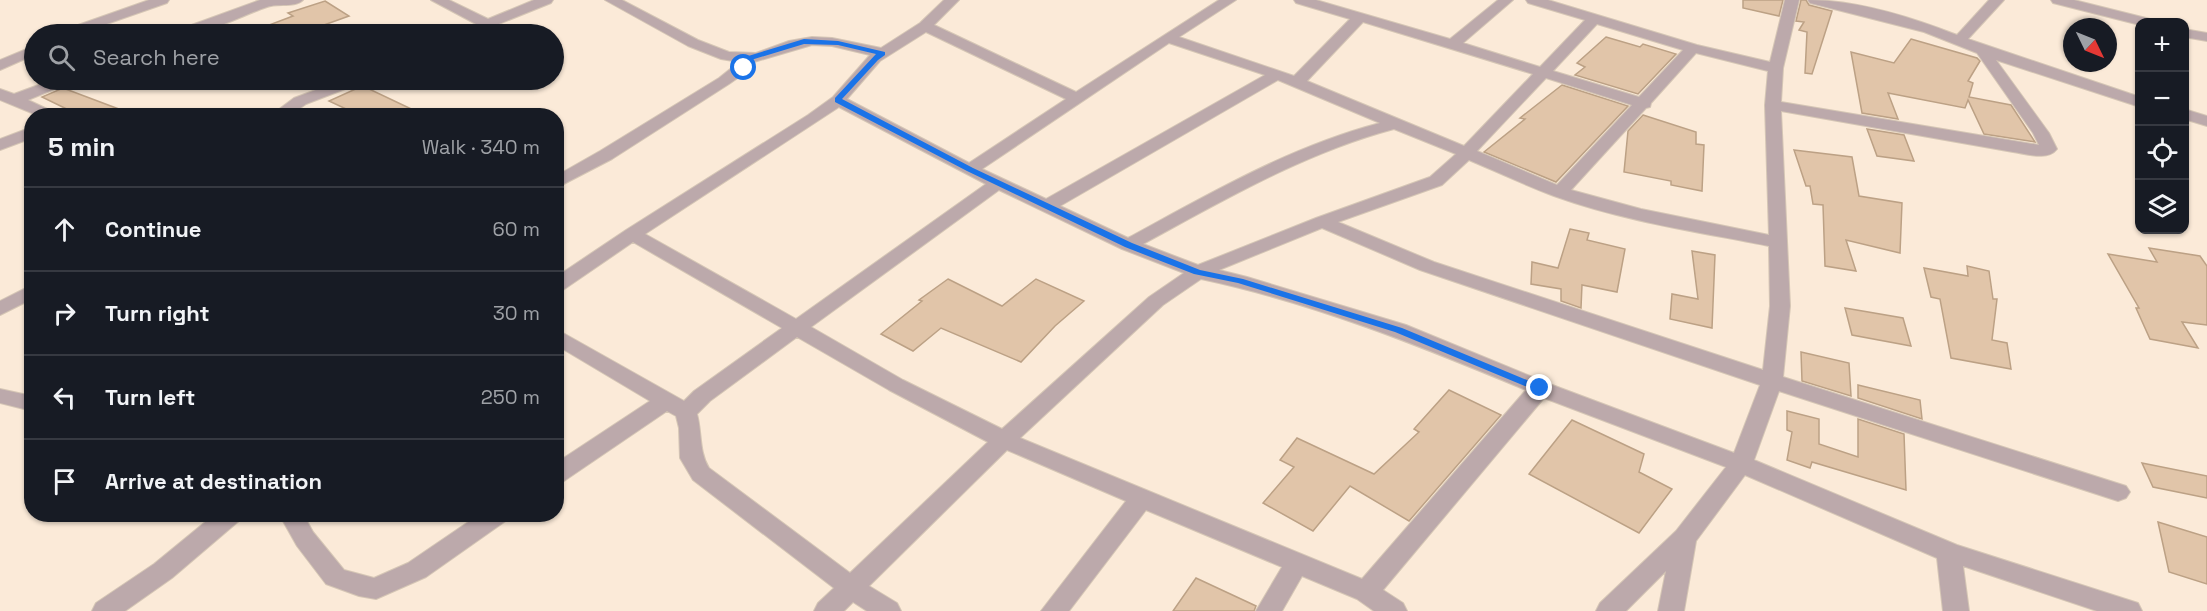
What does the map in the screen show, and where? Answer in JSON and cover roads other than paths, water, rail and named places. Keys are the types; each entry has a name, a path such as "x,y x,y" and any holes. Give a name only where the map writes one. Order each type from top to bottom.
{"street":[{"path":"94,24 162,0"},
{"path":"207,24 273,0"},
{"path":"282,0 296,0"},
{"path":"438,0 486,23 546,0"},
{"path":"612,0 706,48 737,58 748,58 804,41 838,43 883,53"},
{"path":"564,281 632,234 767,150 838,100 875,58 925,26 952,0"},
{"path":"970,170 1167,38 1229,0"},
{"path":"1301,0 1542,71 1644,104"},
{"path":"1452,44 1506,0"},
{"path":"1533,0 1693,48 1776,68"},
{"path":"1609,611 1684,538 1741,464 1772,381 1780,306 1773,105 1776,68 1792,0"},
{"path":"1815,0 1876,14 2135,101"},
{"path":"1959,41 1997,0"},
{"path":"2058,0 2135,19"},
{"path":"1296,83 1360,17"},
{"path":"827,611 1004,440 1156,301 1198,272 1322,222 1436,181 1450,170 1595,18"},
{"path":"925,26 1076,98"},
{"path":"2189,34 2207,37"},
{"path":"1167,38 1277,74 1560,192 1603,206 1653,218 1779,242"},
{"path":"1560,192 1644,104 1693,48"},
{"path":"1773,105 2046,151 2049,149 2041,133 1982,50"},
{"path":"0,66 24,55"},
{"path":"564,179 606,155 744,68 748,58"},
{"path":"1047,206 1277,74"},
{"path":"7,97 30,90"},
{"path":"290,108 300,101 329,90"},
{"path":"7,97 34,108"},
{"path":"838,100 970,170 1128,245 1198,272 1240,281 1399,330 1540,388 1741,464 1949,552 2129,611"},
{"path":"2189,116 2207,121"},
{"path":"1128,245 1259,174 1333,141 1363,130 1396,123"},
{"path":"0,146 24,136"},
{"path":"564,470 677,406 702,396 998,183"},
{"path":"1322,222 1427,266 1772,381 2118,492"},
{"path":"632,234 896,386 1004,440 1366,592 1394,611"},
{"path":"0,309 24,296"},
{"path":"564,341 677,406 690,428 691,458 701,474 852,588 888,611"},
{"path":"1366,592 1540,388"},
{"path":"0,396 24,402"},
{"path":"1054,611 1142,498"},
{"path":"105,611 163,571 222,522"},
{"path":"295,522 335,577 359,586 376,589 417,570 487,522"},
{"path":"1671,611 1684,538"},
{"path":"1949,552 1956,611"},
{"path":"1269,611 1297,563"}]}
